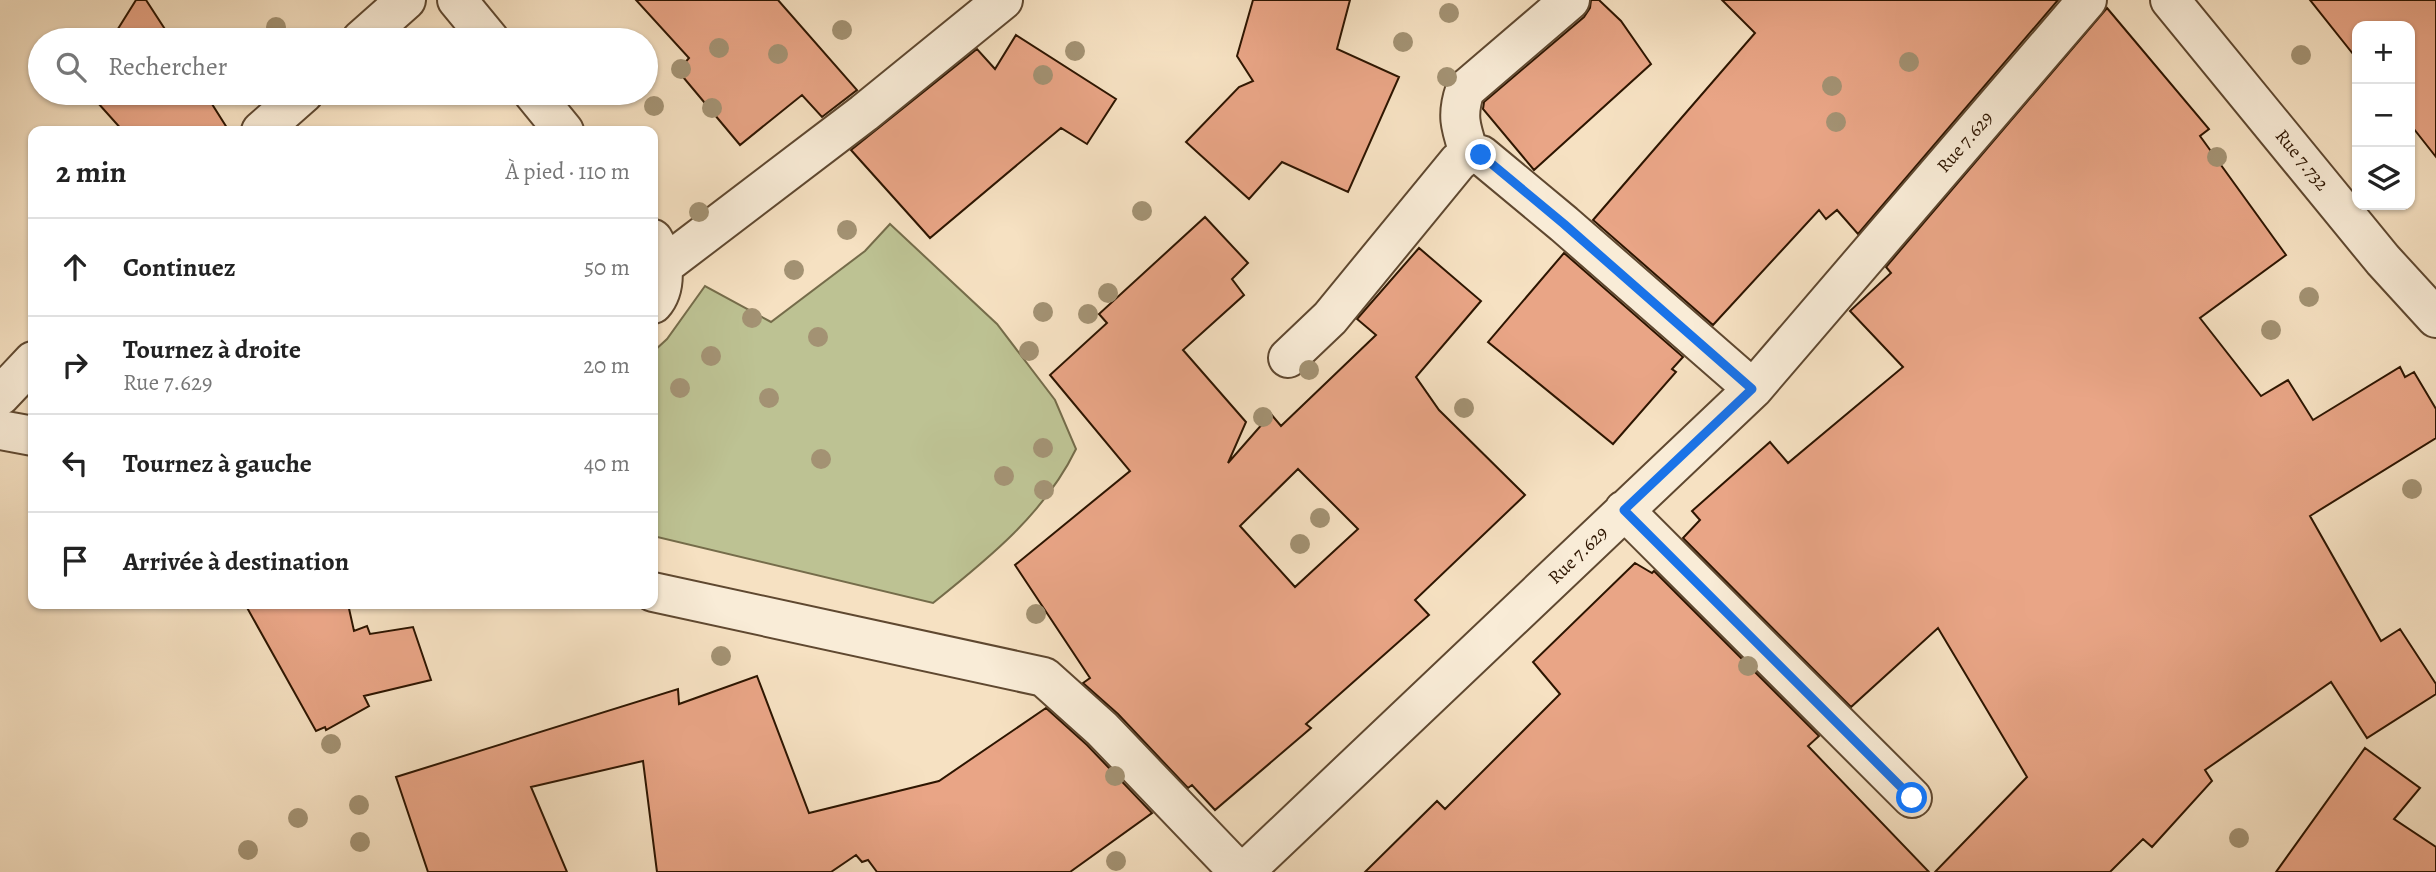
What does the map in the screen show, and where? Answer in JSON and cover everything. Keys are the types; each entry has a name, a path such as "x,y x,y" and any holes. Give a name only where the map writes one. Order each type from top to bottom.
{"street":[{"path":"374,28 406,0"},
{"path":"457,0 480,28"},
{"path":"658,298 658,253 864,113 1003,0"},
{"path":"1469,153 1459,120 1459,106 1465,90 1570,0"},
{"name":"Rue 7.629","path":"1242,872 1752,389 2087,0"},
{"name":"Rue 7.732","path":"2170,0 2383,260 2436,318"},
{"path":"267,126 290,105"},
{"path":"543,105 560,126"},
{"path":"1288,358 1330,318 1458,162 1469,153 1481,155 1554,215 1752,389"},
{"path":"0,396 28,366"},
{"path":"0,430 28,435"},
{"path":"1624,510 1912,798"},
{"path":"658,593 1044,677 1102,729 1242,872"}],"green space":[{"path":"890,224 997,324 1055,400 1076,449 1048,494 1014,534 933,603 658,537 658,347 705,286 771,322 865,251"}],"building":[{"path":"136,0 146,0 164,28 118,28"},
{"path":"636,0 778,0 857,90 822,117 802,95 740,145 678,71 689,58"},
{"path":"1253,0 1350,0 1337,49 1399,77 1348,192 1282,162 1249,199 1186,142 1239,87 1253,81 1237,56"},
{"path":"1591,0 1599,0 1621,21 1651,64 1534,170 1483,109 1484,102 1584,17 1590,8"},
{"path":"1722,0 2058,0 1858,234 1837,210 1826,219 1819,210 1713,325 1593,220 1755,33"},
{"path":"2310,0 2436,0 2436,157 2415,130 2415,21 2352,21 2352,53"},
{"path":"2107,8 2209,129 2200,136 2286,255 2200,318 2261,396 2288,380 2313,420 2400,367 2405,377 2414,372 2436,409 2436,438 2310,516 2381,641 2400,629 2436,684 2436,694 2367,738 2331,682 2205,770 2212,781 2152,847 2143,839 2110,872 1935,872 2027,777 1938,628 1851,707 1683,538 1700,520 1692,511 1770,442 1788,463 1903,367 1850,311 1891,273 1886,267"},
{"path":"1016,35 1116,99 1087,144 1061,128 930,238 851,150 977,49 995,69"},
{"path":"100,105 213,105 226,126 119,126"},
{"path":"1205,217 1248,263 1232,279 1244,295 1183,350 1246,422 1228,463 1271,414 1281,426 1376,335 1357,319 1419,248 1481,301 1416,377 1439,410 1525,495 1415,600 1429,615 1306,724 1311,728 1215,810 1192,785 1188,788 1118,714 1083,683 1090,678 1015,565 1130,471 1050,375 1107,323 1099,314","holes":["1298,469 1358,529 1295,587 1240,526"]},
{"path":"1564,253 1683,357 1672,369 1676,372 1613,444 1488,342"},
{"path":"1635,563 1652,573 1654,571 1819,736 1808,746 1929,872 1365,872 1437,801 1445,809 1560,694 1533,662"},
{"path":"248,609 349,609 354,631 367,626 370,634 413,627 431,680 364,696 369,706 326,730 325,727 316,731"},
{"path":"757,676 809,813 939,781 1046,708 1087,745 1152,813 1070,872 877,872 868,860 862,862 856,855 831,872 657,872 643,761 531,787 567,872 428,872 396,777 678,689 679,704"},
{"path":"2365,748 2420,788 2394,819 2436,847 2436,872 2276,872"}],"route":[{"path":"1481,155 1752,389 1624,510 1912,798"}]}
